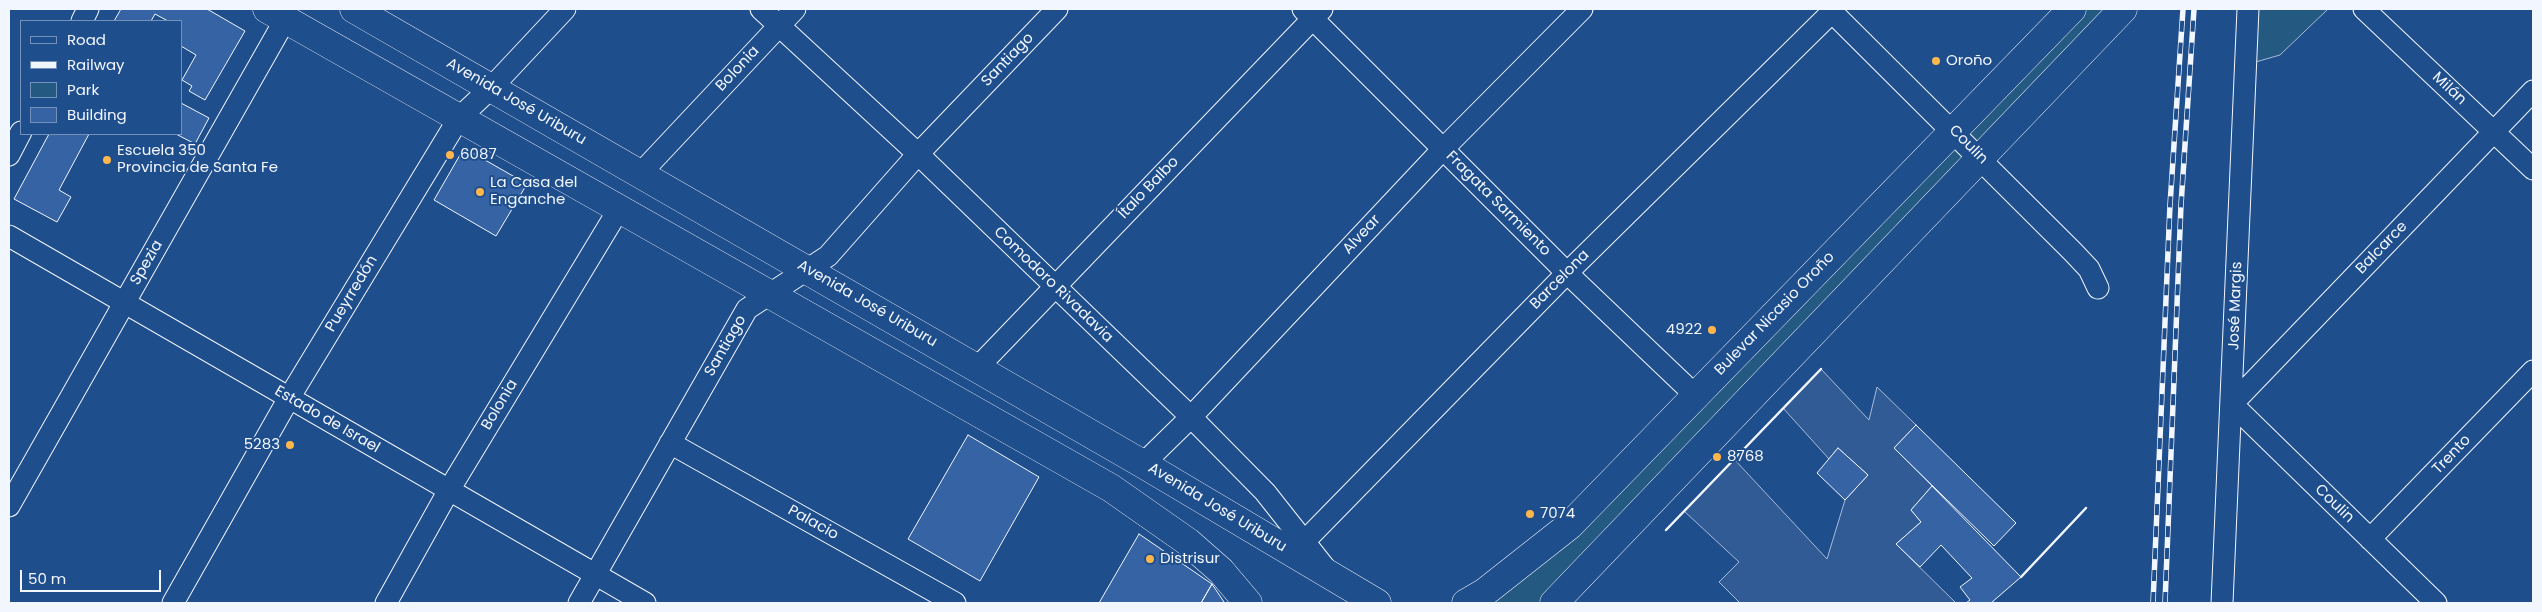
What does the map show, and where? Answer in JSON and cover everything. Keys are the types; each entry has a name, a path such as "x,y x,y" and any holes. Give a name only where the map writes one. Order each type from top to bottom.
{"main road":[{"name":"Avenida José Uriburu","path":"354,9 1143,464 1299,547 1331,575 1377,603"},
{"path":"1555,603 2124,9"},
{"path":"276,14 1111,488 1188,542 1221,571 1248,603"},
{"name":"Bulevar Nicasio Oroño","path":"1466,603 1485,592 1570,525 1954,131 2063,14"}],"street":[{"name":"Pueyrredón","path":"173,603 289,398 459,118 491,88 565,9"},
{"name":"Comodoro Rivadavia","path":"761,9 918,154 1053,287 1191,417 1265,492 1299,547"},
{"name":"Bolonia","path":"640,174 795,9"},
{"name":"Santiago","path":"579,603 747,308 828,256 918,154 1057,9"},
{"name":"Alvear","path":"1143,464 1191,417 1443,149 1582,9"},
{"name":"José Margis","path":"2222,603 2248,9"},
{"name":"Milán","path":"2364,9 2533,169"},
{"name":"Coulin","path":"1830,10 1981,158 2084,264 2098,288"},
{"name":"Barcelona","path":"1299,547 1567,273 1830,10"},
{"name":"Fragata Sarmiento","path":"1312,12 1443,149 1567,273 1696,396"},
{"name":"Ítalo Balbo","path":"977,368 1312,12"},
{"name":"Spezia","path":"9,506 124,302 276,14"},
{"name":"Balcarce","path":"2232,404 2533,91"},
{"path":"9,155 20,134"},
{"name":"Bolonia","path":"386,603 449,490 619,209"},
{"name":"Estado de Israel","path":"9,236 645,603"},
{"name":"Trento","path":"2370,539 2533,371"},
{"name":"Coulin","path":"2232,404 2436,603"},
{"name":"Palacio","path":"670,443 955,603"}],"green space":[{"path":"2072,9 2123,9 1554,603 1466,603 1485,592"},
{"path":"2254,9 2328,9 2280,55 2252,63"}],"shaded area":[{"path":"1821,369 1869,420 1877,387 1916,425 1894,448 1932,486 1911,510 1921,522 1896,544 1956,603 1740,603 1719,582 1739,562 1684,511 1734,459 1827,559 1845,500 1868,475 1838,448 1829,459 1783,408"}],"building":[{"path":"121,9 207,9 245,31 205,100 189,91 192,86 182,80 196,55 182,47 182,20 166,20 155,14 152,20 115,20"},
{"path":"182,104 209,118 195,144 178,135 182,135"},
{"path":"48,135 88,135 59,190 71,197 57,222 14,199"},
{"name":"La Casa del Enganche","path":"464,148 527,184 496,236 434,200"},
{"path":"1916,425 2016,523 1994,546 1894,448"},
{"path":"968,435 1039,477 980,581 908,539"},
{"path":"1838,448 1868,475 1845,500 1817,473"},
{"path":"1932,486 2021,577 1991,603 1966,603 1970,600 1960,587 1972,578 1941,545 1920,567 1896,544 1921,522 1911,510"},
{"name":"Distrisur","path":"1139,534 1212,584 1201,603 1099,603"},
{"path":"1212,584 1224,602 1225,603 1201,603"}],"railway":[{"path":"2153,603 2170,205 2183,9"},
{"path":"2165,603 2181,205 2194,9"}],"wall":[{"path":"1666,530 1821,369"},
{"path":"2021,577 2086,508"}],"place":[{"name":"Oroño","path":"1936,61"},
{"name":"6087","path":"450,155"},
{"name":"Escuela 350 Provincia de Santa Fe","path":"107,160"},
{"name":"La Casa del Enganche","path":"480,192"},
{"name":"4922","path":"1712,330"},
{"name":"5283","path":"290,445"},
{"name":"8768","path":"1717,457"},
{"name":"7074","path":"1530,514"},
{"name":"Distrisur","path":"1150,559"}]}
